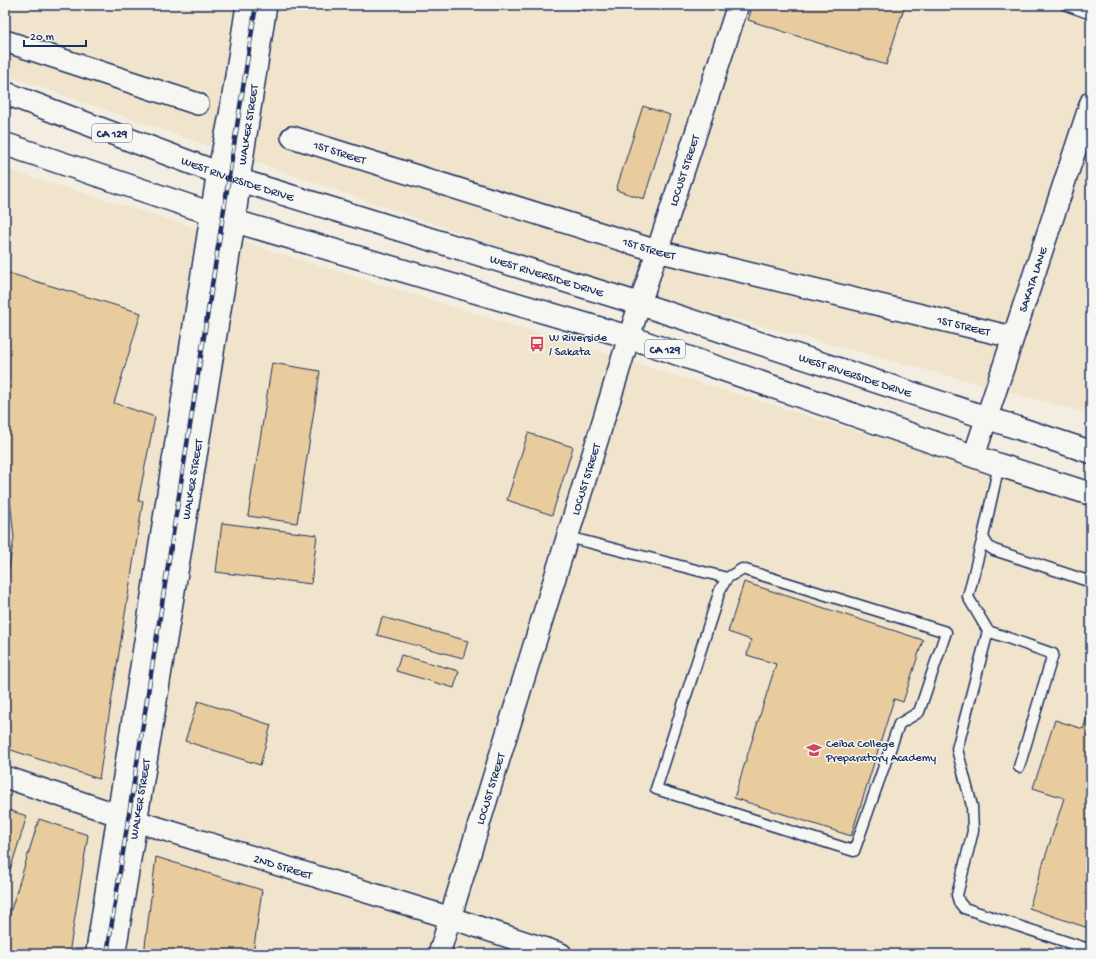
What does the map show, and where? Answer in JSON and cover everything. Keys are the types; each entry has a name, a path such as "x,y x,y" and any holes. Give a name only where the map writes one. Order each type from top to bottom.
{"main road":[{"name":"WEST RIVERSIDE DRIVE","path":"5,93 218,174 640,304 1091,452"},
{"name":"CA 129","path":"5,144 211,214 629,337 999,465 1091,494"},
{"name":"WALKER STREET","path":"114,954 127,818 211,214 218,174"},
{"name":"WALKER STREET","path":"97,954 127,818 234,221 239,180"}],"street":[{"name":"WALKER STREET","path":"218,174 230,115 247,5"},
{"name":"WALKER STREET","path":"239,180 266,5"},
{"name":"LOCUST STREET","path":"439,954 629,337 738,5"},
{"path":"5,42 198,104"},
{"name":"SAKATA LANE","path":"974,456 1012,337 1091,102"},
{"name":"1ST STREET","path":"292,137 656,252 1012,337"},
{"name":"2ND STREET","path":"5,777 127,818 451,918 562,954"}],"lane":[{"path":"1066,5 1091,14"},
{"path":"999,465 968,597 988,631 1053,654 1019,767"},
{"path":"568,537 727,578 742,569 946,632 919,712 899,724 854,850 656,789 720,590 727,578"},
{"path":"983,537 988,546 994,550 1091,582"},
{"path":"988,631 957,749 972,806 973,831 957,896 959,902 964,908 1091,950"}],"shaded area":[{"path":"5,5 1091,5 1091,414 619,288 5,75"},
{"path":"5,169 1091,503 1091,954 5,954"}],"building":[{"path":"565,5 587,5 585,11"},
{"path":"753,5 905,5 886,65 748,20"},
{"path":"643,106 670,115 644,199 616,190"},
{"path":"5,272 141,313 114,403 155,417 138,501 143,501 99,779 5,748 5,590 14,538 10,498 5,490"},
{"path":"272,363 320,371 297,523 248,516"},
{"path":"528,433 573,447 552,515 507,500"},
{"path":"222,523 317,535 311,584 216,572"},
{"name":"Ceiba College Preparatory Academy","path":"744,582 923,640 903,702 894,699 851,836 734,798 776,664 747,655 751,640 728,632"},
{"path":"382,617 468,641 463,658 377,635"},
{"path":"401,655 459,671 454,688 396,671"},
{"path":"198,701 271,725 260,765 185,741"},
{"path":"1091,705 1091,929 1029,908 1064,798 1033,788 1055,720 1083,729"},
{"path":"5,809 27,816 5,886"},
{"path":"39,819 88,835 69,954 5,954 5,929"},
{"path":"156,857 262,890 253,954 144,954"}],"railway":[{"path":"107,954 256,5"}],"place":[{"name":"W Riverside / Sakata","path":"537,344"},
{"name":"Ceiba College Preparatory Academy","path":"814,750"}]}
